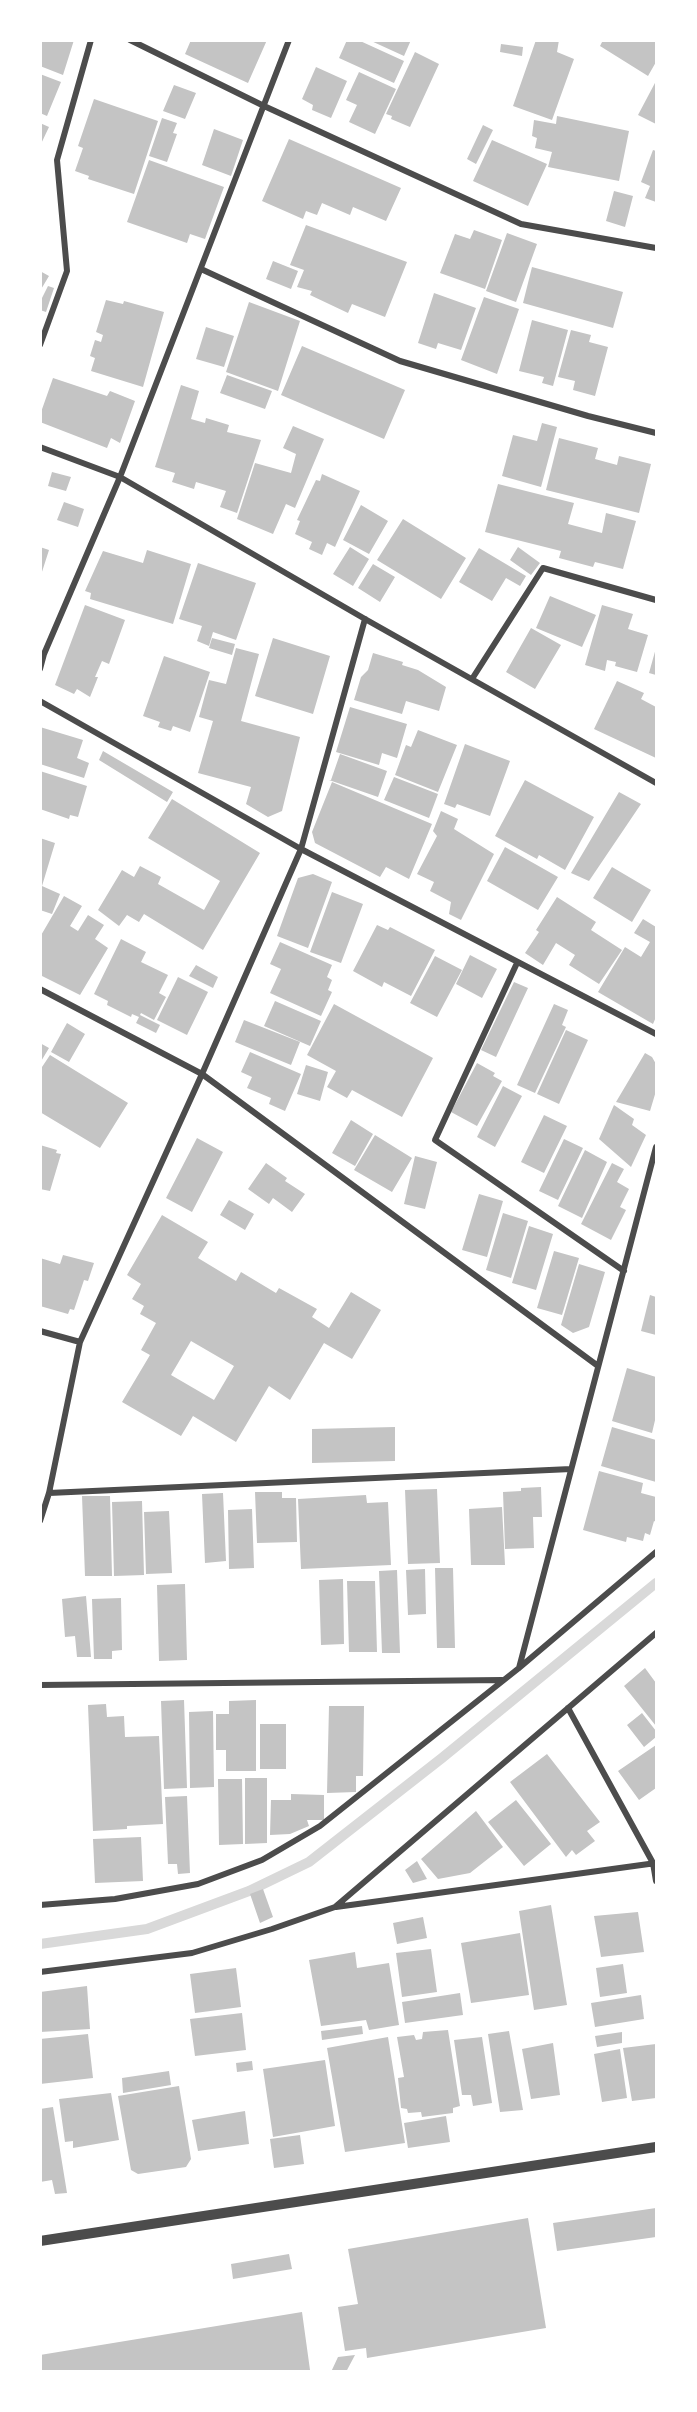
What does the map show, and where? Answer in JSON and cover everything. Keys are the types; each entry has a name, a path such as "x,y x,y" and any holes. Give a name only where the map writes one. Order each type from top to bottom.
{"street":[{"path":"41,342 67,271 57,160 91,40"},
{"path":"130,40 264,106 521,224 657,248"},
{"path":"40,669 42,654 120,477 289,40"},
{"path":"201,269 400,361 588,416 657,433"},
{"path":"40,447 120,477 365,619 657,783"},
{"path":"472,678 543,568 657,600"},
{"path":"40,1521 49,1493 80,1342 301,849 365,619"},
{"path":"40,701 301,849 657,1034"},
{"path":"517,963 435,1140 624,1271"},
{"path":"40,989 202,1074 598,1366"},
{"path":"519,1668 657,1147"},
{"path":"40,1330 80,1342"},
{"path":"49,1493 571,1469"},
{"path":"40,1905 115,1899 198,1884 262,1860 320,1826 519,1668 657,1552"},
{"path":"335,1907 657,1633"},
{"path":"40,1685 503,1680"},
{"path":"568,1708 655,1863 657,1881"},
{"path":"40,1972 192,1953 273,1929 335,1907 655,1863"},
{"path":"40,2241 657,2147"}],"building":[{"path":"40,40 74,40 63,75 40,66"},
{"path":"191,40 267,40 248,83 185,54"},
{"path":"347,40 358,40 404,61 394,83 339,58"},
{"path":"369,40 411,40 404,56"},
{"path":"536,40 559,40 557,52 574,59 552,120 513,106"},
{"path":"603,40 656,40 656,62 648,76 600,46"},
{"path":"501,44 523,47 522,56 500,52"},
{"path":"415,52 439,64 410,127 391,119 392,116 386,114"},
{"path":"316,67 347,81 331,118 312,110 313,105 302,99"},
{"path":"359,72 396,89 375,134 349,122 357,105 346,100"},
{"path":"40,74 61,82 47,116 40,113"},
{"path":"656,81 656,124 638,115"},
{"path":"174,85 196,93 185,119 163,111"},
{"path":"94,99 158,121 134,194 88,179 89,176 75,171 83,148 78,146"},
{"path":"557,116 629,131 619,181 548,167 552,152 535,148 537,138 532,136 534,120 556,124"},
{"path":"162,118 177,123 173,133 177,134 167,162 149,156"},
{"path":"40,123 49,127 40,146"},
{"path":"483,125 493,130 476,164 467,159"},
{"path":"214,129 243,140 231,176 202,165"},
{"path":"289,139 401,188 386,221 353,207 350,215 322,203 317,215 306,211 303,219 262,201"},
{"path":"492,140 547,164 528,206 473,181"},
{"path":"653,150 656,151 656,202 645,198 650,186 641,182"},
{"path":"149,160 224,187 205,239 190,234 187,243 127,222"},
{"path":"614,191 633,196 625,227 606,221"},
{"path":"306,225 407,262 385,317 352,304 348,313 310,295 312,291 297,287 304,270 290,265"},
{"path":"474,230 502,240 485,289 440,273 455,234 470,239"},
{"path":"507,233 537,244 516,302 486,291"},
{"path":"273,261 298,271 291,289 266,279"},
{"path":"532,267 623,292 613,328 523,303"},
{"path":"40,271 49,276 40,291"},
{"path":"48,286 54,288 46,312 40,310 40,302"},
{"path":"434,293 476,308 461,350 438,343 436,349 418,343"},
{"path":"484,297 519,309 497,374 461,360"},
{"path":"106,300 123,304 124,301 164,312 143,387 91,371 95,358 90,356 95,340 101,342 103,335 96,332"},
{"path":"249,302 300,321 278,391 226,372"},
{"path":"532,320 568,330 553,386 542,383 544,377 519,371"},
{"path":"206,327 234,336 224,367 196,359"},
{"path":"571,330 591,335 589,342 608,347 595,396 573,390 575,381 558,377"},
{"path":"302,346 405,390 384,439 281,395"},
{"path":"227,375 272,391 265,409 220,393"},
{"path":"53,378 107,396 110,391 135,401 120,443 111,438 107,448 40,422 40,415"},
{"path":"181,385 199,391 191,419 205,423 206,418 229,425 227,432 261,440 237,513 220,507 226,491 196,482 194,489 172,482 175,473 155,467"},
{"path":"542,423 557,427 541,487 502,476 513,435 537,441"},
{"path":"293,426 324,439 295,508 286,504 273,534 237,519 255,463 291,473 296,454 283,448"},
{"path":"559,438 598,448 595,459 617,465 619,456 651,464 639,513 546,490"},
{"path":"52,472 71,477 66,491 48,486"},
{"path":"322,474 360,491 335,547 327,543 322,555 309,549 312,542 295,534 300,521 297,520 316,480 320,481"},
{"path":"498,484 574,503 568,524 602,533 606,513 636,521 623,569 595,562 593,567 559,558 561,551 485,532"},
{"path":"64,502 84,509 78,527 57,520"},
{"path":"361,505 388,521 369,554 343,540"},
{"path":"403,519 466,558 441,599 377,560"},
{"path":"40,547 49,550 41,575 40,575"},
{"path":"350,547 369,559 353,586 333,574"},
{"path":"518,547 540,563 531,575 510,560"},
{"path":"479,548 526,576 520,586 506,578 492,601 459,582"},
{"path":"147,550 191,564 173,624 90,599 91,593 85,591 103,551 143,563"},
{"path":"198,563 256,583 236,640 213,632 209,646 197,641 202,626 179,619"},
{"path":"373,564 395,577 380,602 358,588"},
{"path":"550,596 596,615 582,647 536,628"},
{"path":"85,605 125,620 109,664 102,661 90,697 77,689 74,694 55,685"},
{"path":"602,605 633,614 628,629 648,635 637,672 615,666 616,662 607,660 605,671 585,665"},
{"path":"531,628 561,645 535,689 506,672"},
{"path":"212,638 235,644 232,655 209,648"},
{"path":"273,638 330,656 313,714 255,696"},
{"path":"236,648 259,654 241,721 300,737 282,811 268,817 246,804 251,787 198,773 213,721 199,717 209,680 226,684"},
{"path":"656,648 656,675 649,673"},
{"path":"373,653 403,662 402,665 418,670 446,687 439,711 406,701 402,714 354,700 361,677 368,670"},
{"path":"164,656 210,672 190,732 173,726 171,731 158,727 160,722 143,716"},
{"path":"617,681 644,693 641,699 656,707 656,758 594,729"},
{"path":"350,707 407,724 397,758 382,753 379,765 336,752"},
{"path":"40,727 83,740 77,758 89,763 84,778 40,764"},
{"path":"418,730 457,745 438,792 395,775 406,745 411,747"},
{"path":"465,744 510,761 490,816 457,804 455,808 444,804"},
{"path":"103,751 173,792 167,802 99,760"},
{"path":"340,754 387,771 378,797 329,780 331,780"},
{"path":"40,771 87,786 78,817 70,815 69,819 40,809"},
{"path":"394,777 438,794 429,818 384,800"},
{"path":"525,780 594,817 565,870 539,855 537,859 495,836"},
{"path":"332,782 432,824 409,879 386,867 380,877 315,843 312,832"},
{"path":"619,792 641,804 589,881 571,873"},
{"path":"172,799 260,853 203,950 144,914 139,922 127,915 119,926 98,910 122,870 134,877 140,866 161,877 158,884 204,910 220,881 148,838"},
{"path":"441,811 458,819 454,829 494,854 461,920 449,914 451,902 430,891 434,882 417,874 437,836 433,831"},
{"path":"40,838 55,843 42,886 60,894 52,914 40,910"},
{"path":"505,847 558,877 538,910 487,881"},
{"path":"612,867 651,890 632,922 593,898"},
{"path":"313,874 332,882 308,948 277,936 298,878"},
{"path":"332,892 363,904 341,963 310,952"},
{"path":"64,896 82,906 70,926 78,931 88,915 104,925 95,939 108,948 80,995 40,975 40,937"},
{"path":"557,897 596,922 591,930 622,950 599,984 569,965 575,955 556,943 543,965 525,953 539,932 536,930"},
{"path":"643,919 656,927 656,1017 653,1024 598,992 625,947 641,957 650,942 634,933"},
{"path":"377,925 388,930 390,927 435,950 411,996 384,982 382,987 353,971"},
{"path":"121,939 146,952 141,962 168,975 159,993 166,997 154,1020 141,1013 140,1015 160,1025 156,1033 136,1023 139,1017 132,1014 131,1017 107,1005 108,1001 94,994"},
{"path":"280,942 332,965 327,977 332,980 328,990 332,992 321,1016 270,993 281,969 270,964"},
{"path":"470,955 497,969 482,998 456,984"},
{"path":"435,956 462,970 437,1017 410,1003"},
{"path":"196,965 218,977 213,988 189,976"},
{"path":"178,977 208,992 187,1035 157,1020"},
{"path":"514,982 528,988 496,1057 481,1050"},
{"path":"275,1001 321,1021 310,1046 264,1026"},
{"path":"334,1004 433,1058 402,1117 352,1090 347,1098 327,1087 336,1071 307,1055"},
{"path":"554,1004 568,1010 562,1025 566,1027 535,1093 517,1085"},
{"path":"244,1020 300,1042 291,1065 235,1042"},
{"path":"67,1023 85,1034 69,1062 51,1052"},
{"path":"566,1030 588,1040 559,1104 537,1094"},
{"path":"40,1043 49,1048 40,1063"},
{"path":"250,1052 301,1074 285,1111 269,1104 271,1098 247,1088 252,1077 241,1072"},
{"path":"645,1053 652,1057 656,1064 656,1091 650,1111 616,1102"},
{"path":"50,1055 128,1103 100,1148 40,1112 40,1070"},
{"path":"477,1063 495,1073 493,1076 502,1081 477,1126 451,1112"},
{"path":"306,1065 328,1072 320,1101 297,1094"},
{"path":"503,1086 522,1096 495,1147 477,1137"},
{"path":"614,1105 634,1119 632,1125 646,1135 631,1167 599,1139"},
{"path":"544,1115 567,1126 544,1173 521,1162"},
{"path":"351,1120 373,1134 355,1166 332,1153"},
{"path":"375,1135 412,1158 392,1192 354,1170"},
{"path":"197,1138 223,1152 192,1212 166,1198"},
{"path":"564,1139 583,1148 558,1200 539,1191"},
{"path":"40,1145 57,1150 56,1153 61,1154 50,1191 40,1189"},
{"path":"585,1150 607,1162 582,1218 558,1206"},
{"path":"415,1156 437,1162 425,1209 404,1204"},
{"path":"266,1163 287,1178 285,1181 305,1194 292,1212 273,1198 269,1204 248,1189"},
{"path":"612,1163 624,1169 617,1182 629,1189 620,1207 626,1210 611,1240 581,1224"},
{"path":"479,1194 503,1201 487,1257 462,1250"},
{"path":"229,1200 254,1214 245,1230 220,1215"},
{"path":"503,1213 528,1221 511,1278 486,1270"},
{"path":"162,1215 208,1242 198,1258 236,1281 241,1272 276,1293 279,1288 317,1309 312,1317 329,1328 351,1292 381,1310 352,1359 324,1343 290,1400 269,1386 236,1442 193,1416 181,1436 122,1402 150,1355 141,1350 156,1323 140,1314 144,1306 132,1299 141,1284 127,1275","holes":["191,1341 234,1366 214,1400 171,1375"]},
{"path":"529,1226 553,1234 536,1290 512,1283"},
{"path":"554,1251 579,1258 562,1315 537,1308"},
{"path":"63,1255 94,1263 88,1281 84,1280 74,1310 70,1309 68,1314 40,1306 40,1258 60,1264"},
{"path":"579,1264 605,1272 589,1327 573,1333 561,1325"},
{"path":"650,1295 656,1297 656,1335 641,1331"},
{"path":"627,1368 656,1377 656,1416 652,1433 612,1421"},
{"path":"395,1427 395,1461 312,1463 312,1429"},
{"path":"612,1427 656,1440 656,1482 601,1466"},
{"path":"599,1471 643,1483 641,1493 656,1497 656,1522 654,1521 650,1535 645,1533 643,1541 627,1537 626,1542 583,1530"},
{"path":"541,1487 542,1517 533,1517 534,1548 505,1549 503,1492"},
{"path":"437,1489 440,1563 408,1564 405,1490"},
{"path":"255,1492 282,1492 282,1498 296,1498 297,1542 257,1543"},
{"path":"223,1493 226,1561 205,1563 202,1494"},
{"path":"366,1495 367,1503 388,1502 391,1565 301,1569 298,1499"},
{"path":"82,1496 110,1496 112,1576 85,1576"},
{"path":"142,1501 144,1575 114,1576 112,1502"},
{"path":"502,1507 505,1565 471,1565 469,1509"},
{"path":"252,1509 254,1568 229,1569 228,1510"},
{"path":"169,1511 172,1573 146,1574 144,1512"},
{"path":"435,1568 453,1568 455,1648 437,1648"},
{"path":"425,1569 426,1614 408,1615 406,1570"},
{"path":"397,1570 400,1653 382,1653 379,1571"},
{"path":"343,1579 344,1644 321,1645 319,1580"},
{"path":"347,1581 375,1581 377,1652 349,1652"},
{"path":"185,1584 187,1660 159,1661 157,1585"},
{"path":"86,1596 91,1657 77,1657 75,1636 65,1637 62,1599"},
{"path":"121,1598 122,1650 112,1651 112,1659 94,1659 92,1599"},
{"path":"645,1668 656,1683 656,1726 624,1686"},
{"path":"184,1700 187,1788 164,1789 161,1701"},
{"path":"256,1700 256,1771 226,1771 226,1750 216,1750 216,1714 229,1714 229,1701"},
{"path":"106,1704 107,1717 124,1716 125,1737 159,1736 163,1824 93,1831 88,1705"},
{"path":"329,1706 364,1706 363,1776 356,1776 356,1792 327,1793"},
{"path":"213,1711 214,1787 190,1788 189,1712"},
{"path":"642,1713 656,1731 656,1737 644,1747 627,1725"},
{"path":"260,1724 286,1724 286,1769 260,1769"},
{"path":"656,1745 656,1788 639,1800 618,1771"},
{"path":"547,1754 600,1822 587,1831 595,1841 576,1855 572,1850 566,1857 510,1782"},
{"path":"245,1778 267,1778 267,1843 245,1844"},
{"path":"218,1779 242,1779 243,1844 219,1845"},
{"path":"291,1794 324,1795 324,1820 307,1820 309,1826 290,1834 270,1835 271,1800 291,1800"},
{"path":"187,1796 190,1873 178,1874 177,1864 168,1864 165,1797"},
{"path":"516,1800 551,1844 524,1866 488,1822"},
{"path":"476,1811 503,1847 470,1873 438,1879 421,1859"},
{"path":"141,1837 143,1881 95,1883 93,1839"},
{"path":"417,1861 427,1879 413,1883 405,1870"},
{"path":"263,1889 273,1917 260,1923 250,1894"},
{"path":"551,1905 567,2005 534,2010 519,1911"},
{"path":"638,1912 644,1952 601,1957 594,1916"},
{"path":"423,1917 427,1938 397,1944 393,1923"},
{"path":"520,1933 529,1995 471,2003 461,1943"},
{"path":"431,1949 437,1992 402,1997 396,1953"},
{"path":"355,1952 357,1968 389,1963 399,2025 369,2030 366,2020 321,2026 309,1960"},
{"path":"623,1964 627,1993 600,1997 596,1968"},
{"path":"236,1968 241,2007 195,2013 190,1974"},
{"path":"87,1986 90,2029 40,2032 40,1992"},
{"path":"460,1993 463,2015 405,2023 402,2002"},
{"path":"641,1995 644,2019 595,2027 591,2003"},
{"path":"242,2013 246,2050 195,2056 190,2019"},
{"path":"362,2026 363,2034 322,2040 321,2031"},
{"path":"448,2030 460,2106 453,2108 453,2113 422,2117 421,2112 408,2113 407,2109 401,2108 398,2078 404,2077 397,2037 414,2035 416,2040 422,2039 423,2032"},
{"path":"509,2031 523,2110 500,2112 488,2034"},
{"path":"622,2032 622,2043 597,2047 595,2036"},
{"path":"88,2034 93,2078 40,2084 40,2039"},
{"path":"388,2037 405,2143 345,2152 327,2048"},
{"path":"482,2037 492,2103 473,2106 471,2095 462,2095 454,2040"},
{"path":"553,2043 560,2095 531,2099 522,2049"},
{"path":"656,2044 656,2098 632,2101 623,2048"},
{"path":"620,2049 627,2098 602,2102 594,2054"},
{"path":"325,2060 335,2126 273,2137 263,2069"},
{"path":"252,2061 253,2070 237,2072 236,2063"},
{"path":"169,2071 171,2085 123,2093 122,2078"},
{"path":"179,2086 191,2159 186,2167 138,2174 131,2170 118,2096"},
{"path":"111,2093 119,2140 73,2148 73,2141 65,2142 59,2099"},
{"path":"53,2107 67,2193 55,2194 52,2180 40,2182 40,2109"},
{"path":"245,2111 249,2144 198,2151 192,2120"},
{"path":"446,2116 450,2142 408,2148 404,2123"},
{"path":"300,2135 304,2164 274,2168 270,2139"},
{"path":"656,2208 656,2237 557,2251 553,2223"},
{"path":"528,2218 546,2328 367,2358 366,2348 345,2351 338,2307 358,2304 348,2249"},
{"path":"289,2254 292,2269 233,2279 231,2264"},
{"path":"302,2312 310,2370 40,2372 40,2355"},
{"path":"355,2355 346,2372 331,2372 338,2357"}],"waterway":[{"path":"40,1944 147,1929 249,1891 309,1862 442,1758 656,1583"}]}
